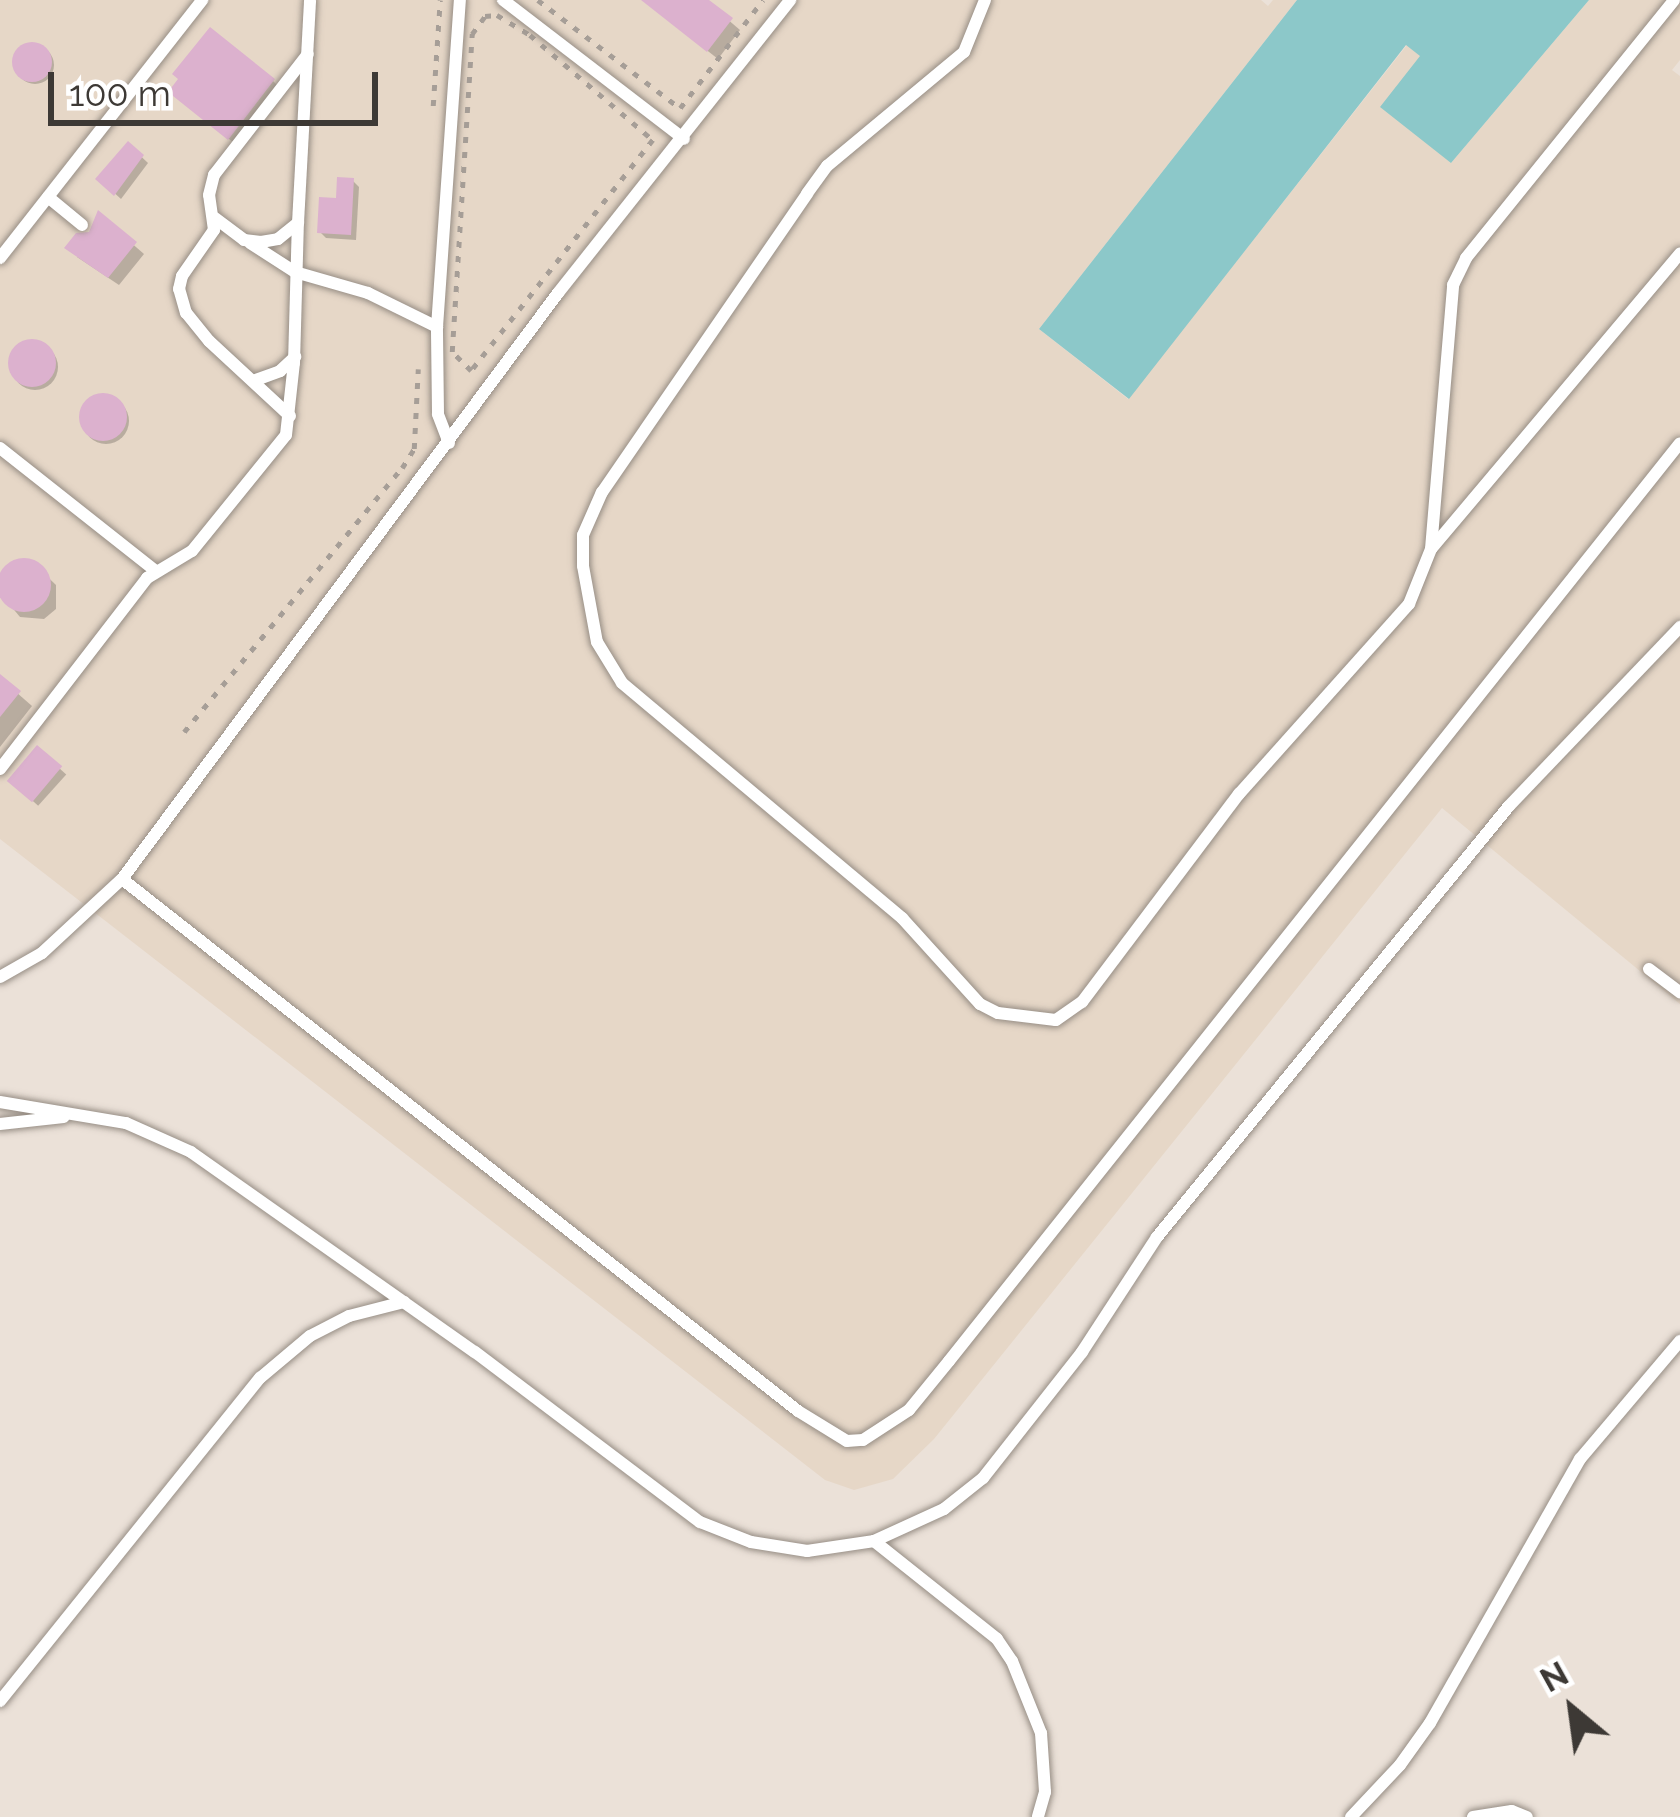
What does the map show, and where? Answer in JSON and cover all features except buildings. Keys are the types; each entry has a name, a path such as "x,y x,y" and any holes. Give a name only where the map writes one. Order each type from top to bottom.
{"lane":[{"path":"0,258 202,0"},
{"path":"0,769 156,571 192,551 286,435 295,358 310,0"},
{"path":"449,443 439,414 437,327 460,0"},
{"path":"502,0 684,139"},
{"path":"0,977 42,953 122,878 558,292 790,0"},
{"path":"985,0 964,52 827,166 602,492 583,535 584,566 597,643 622,683 902,918 980,1004 998,1013 1056,1020 1082,1002 1239,794 1409,604 1431,549 1453,284 1466,257 1674,0"},
{"path":"308,54 214,175 209,195 215,218 297,272 368,292 437,327"},
{"path":"47,197 82,226"},
{"path":"215,218 182,276 182,301 209,341 290,416"},
{"path":"244,240 278,239 298,223"},
{"path":"1431,549 1680,253"},
{"path":"253,381 295,358"},
{"path":"122,878 798,1411 826,1432 847,1441 863,1440 909,1410 1680,443"},
{"path":"0,448 156,571"},
{"path":"0,1102 156,1133 191,1152 404,1302 700,1522 751,1542 807,1551 874,1541 944,1509 983,1478 1082,1352 1157,1237 1547,762 1592,724 1680,627"},
{"path":"1649,969 1680,992"},
{"path":"0,1124 80,1116"},
{"path":"0,1701 260,1378 310,1336 349,1316 404,1302"},
{"path":"1352,1817 1430,1723 1580,1460 1680,1341"},
{"path":"874,1541 997,1640 1012,1660 1041,1733 1045,1792 1038,1817"},
{"path":"1473,1817 1512,1811 1527,1817"}],"path":[{"path":"432,119 440,0"},
{"path":"538,0 680,108 763,0"},
{"path":"497,15 530,35 653,140 470,370 452,352 472,34 485,16 497,15"},
{"path":"184,731 414,449 419,357"}],"shaded area":[{"path":"0,0 1261,0 1268,6 1273,0 1297,0 1039,329 1128,399 1407,45 1421,56 1451,163 1589,0 1680,0 1680,60 1672,70 1680,76 1680,1004 1442,808 934,1439 893,1479 854,1490 825,1480 0,839"}],"water":[{"path":"1297,0 1589,0 1451,163 1380,107 1420,56 1406,45 1129,399 1039,329"}]}
